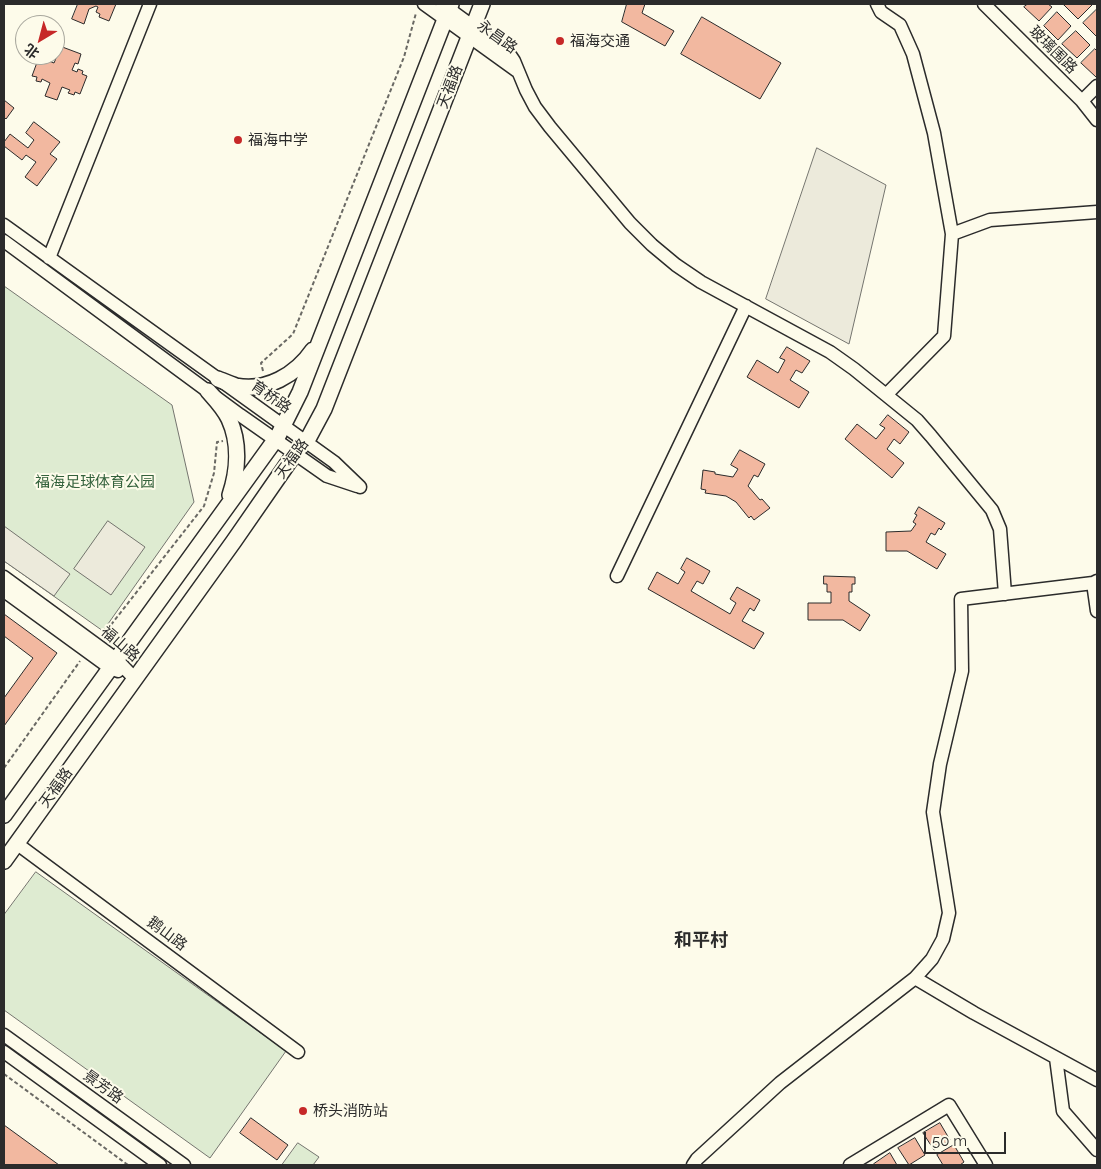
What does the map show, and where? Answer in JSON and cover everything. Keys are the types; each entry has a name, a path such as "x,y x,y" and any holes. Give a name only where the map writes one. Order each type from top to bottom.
{"main road":[{"name":"天福路","path":"4,861 305,441 324,409 482,4"},
{"name":"天福路","path":"4,815 221,515 283,425 300,392 447,9"},
{"path":"218,379 236,386 252,387 267,385 282,379 296,368 308,357 320,339"},
{"path":"208,391 221,405 229,419 235,437 236,479 221,515"}],"street":[{"path":"49,258 150,4"},
{"path":"877,4 880,12 900,25 913,54 934,133 952,234 944,336 886,395"},
{"name":"玻璃围路","path":"984,4 1082,101 1097,120"},
{"name":"永昌路","path":"420,8 447,9 517,71 535,107 630,223 676,265 701,282 746,306"},
{"path":"1082,101 1097,86"},
{"path":"952,234 990,220 1097,212"},
{"name":"育桥路","path":"4,226 334,462 360,486 327,476 4,241"},
{"path":"617,576 746,306 830,352 854,368 917,420 932,436 992,510 1000,529 1005,594"},
{"name":"福山路","path":"4,577 91,647 135,679"},
{"path":"693,1165 780,1083 915,978 932,959 944,939 950,913 933,812 940,764 962,671 962,599 1095,582 1097,611"},
{"name":"福山路","path":"4,591 91,647"},
{"name":"鹅山路","path":"16,843 298,1052"},
{"path":"915,978 974,1014 1097,1080"},
{"name":"景芳路","path":"4,1035 184,1165"},
{"name":"景芳路","path":"4,1052 160,1165"},
{"path":"1056,1058 1063,1111 1097,1150"},
{"path":"850,1165 949,1105 986,1165"}],"path":[{"path":"264,374 261,363 293,334 404,57 420,8"},
{"path":"4,768 91,647 106,633 204,506 214,473 217,442 225,440"},
{"path":"4,1074 128,1165"}],"green space":[{"name":"福海足球体育公园","path":"4,286 172,405 194,502 103,631 4,561"},
{"path":"36,872 286,1051 210,1158 4,1010 4,915"},
{"path":"298,1143 319,1157 313,1165 282,1165"}],"shaded area":[{"path":"817,148 886,185 849,344 766,299"},
{"path":"108,521 145,547 111,595 74,569"},
{"path":"4,526 70,574 54,596 4,561"}],"building":[{"path":"78,4 116,4 109,21 99,17 100,14 96,12 98,7 96,6 89,9 84,24 72,19"},
{"path":"627,4 645,4 642,13 674,31 665,46 622,22"},
{"path":"1028,4 1048,4 1052,7 1039,21 1024,7"},
{"path":"1065,4 1090,4 1092,5 1078,19"},
{"path":"1097,10 1097,37 1083,23"},
{"path":"1057,12 1071,26 1058,40 1044,26"},
{"path":"702,17 781,63 760,99 681,54"},
{"path":"1076,31 1090,45 1077,58 1062,44"},
{"path":"65,48 81,54 78,64 75,63 72,70 77,72 78,69 83,71 82,74 87,76 80,94 75,92 74,95 68,93 70,90 62,87 57,100 45,96 50,83 42,79 41,82 36,81 37,77 32,76 36,65 65,65"},
{"path":"1095,49 1097,51 1096,77 1081,63"},
{"path":"4,100 14,108 6,119 4,117"},
{"path":"34,122 60,142 50,154 57,159 37,186 25,177 36,162 26,155 22,160 4,146 4,142 10,134 28,148 34,140 26,133"},
{"path":"787,347 810,361 802,373 796,370 790,380 809,392 799,408 747,377 757,360 778,373 785,360 780,358"},
{"path":"888,415 909,432 900,444 894,439 887,449 904,463 892,478 845,439 857,424 876,439 885,428 880,425"},
{"path":"740,450 765,464 758,477 754,475 748,486 770,508 754,520 751,516 749,518 736,502 726,496 705,493 706,490 701,489 703,470 733,477 738,469 731,465"},
{"path":"919,507 945,523 935,535 931,533 926,542 946,554 937,569 907,551 886,551 886,532 911,531 916,524 913,522"},
{"path":"687,558 710,571 703,584 697,581 691,591 730,614 736,603 730,599 737,587 760,600 754,611 750,608 742,621 764,633 754,649 648,589 657,572 678,584 685,572 681,569"},
{"path":"824,576 855,577 855,584 852,584 852,592 849,592 849,601 870,615 860,631 843,620 808,620 808,603 831,603 831,592 827,592"},
{"path":"4,614 57,653 4,726 4,698 33,658 4,636"},
{"path":"251,1118 288,1145 277,1160 240,1133"},
{"path":"940,1123 950,1140 934,1150 923,1133"},
{"path":"4,1125 59,1165 4,1165"},
{"path":"915,1138 925,1155 909,1165 898,1148"},
{"path":"954,1145 964,1162 960,1165 943,1165 937,1155"},
{"path":"890,1153 897,1165 874,1164"}],"place":[{"name":"福海交通","path":"560,41"},
{"name":"福海中学","path":"238,140"},
{"name":"桥头消防站","path":"303,1111"}],"district":[{"name":"和平村","path":"701,941"}]}
